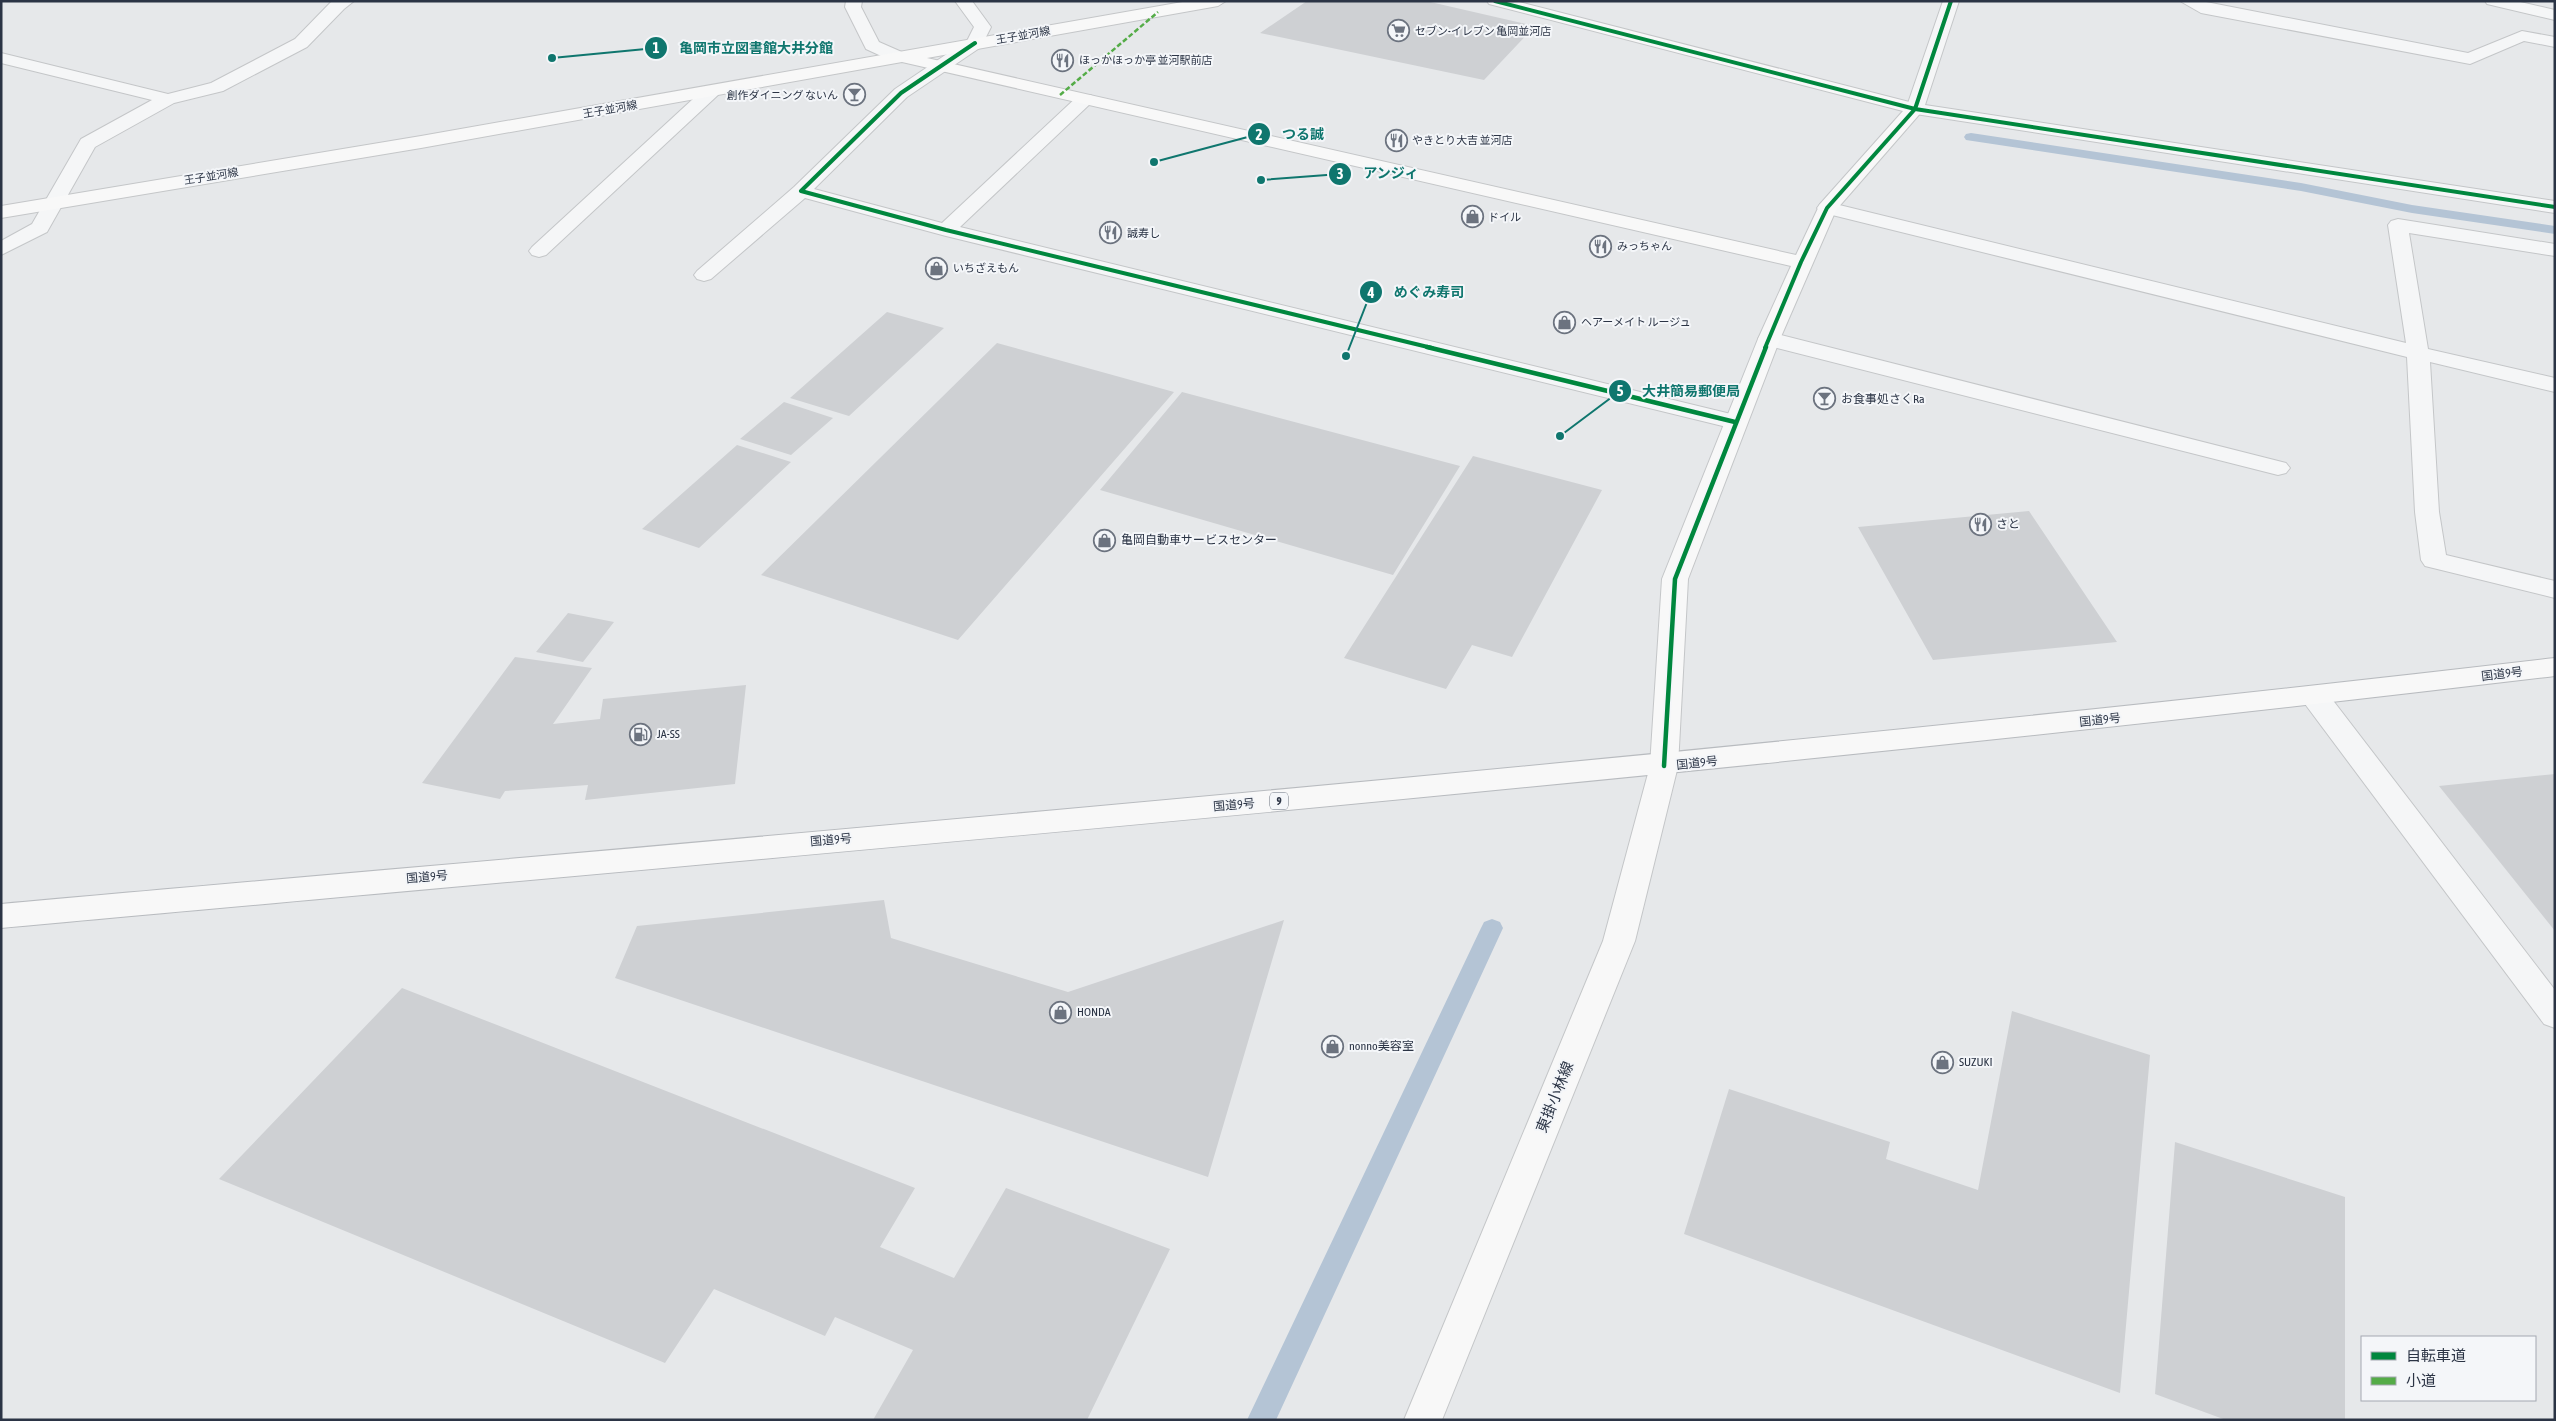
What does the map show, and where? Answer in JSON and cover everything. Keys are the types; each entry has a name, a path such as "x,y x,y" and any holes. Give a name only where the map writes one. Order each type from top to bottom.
{"main road":[{"name":"王子並河線","path":"1,212 712,91 1218,1"},
{"path":"1495,1 1915,109"},
{"path":"898,57 1801,262"},
{"name":"東掛小林線","path":"1422,1420 1619,941 1664,766 1675,579 1734,422 1801,262 1827,208 1915,109"},
{"name":"国道9号","path":"1,916 1664,766 2315,697 2555,667"}],"street":[{"path":"317,1 342,3"},
{"path":"854,1 853,7 872,45 898,57"},
{"path":"704,275 801,191 901,93 975,43 983,27 963,1"},
{"path":"1951,1 1915,109 2555,206"},
{"path":"2188,1 2200,8 2470,59 2522,36 2555,42"},
{"path":"2493,1 2555,15"},
{"path":"1,249 40,228 88,143 168,99 217,87 301,43 342,3"},
{"path":"1,58 168,99"},
{"path":"540,251 712,91"},
{"path":"946,230 1085,99"},
{"path":"801,191 946,230 1734,422"},
{"path":"1827,208 2418,354 2555,385"},
{"path":"2555,250 2398,225 2418,354 2427,512 2434,560 2555,590"},
{"path":"1769,339 2278,468"},
{"path":"2315,697 2555,1015"}],"building":[{"path":"1307,1 1426,1 1535,26 1484,80 1260,33"},
{"path":"887,312 944,328 849,416 790,398"},
{"path":"997,343 1174,392 958,640 761,575"},
{"path":"1182,392 1460,466 1393,575 1100,490"},
{"path":"784,402 833,418 791,455 740,439"},
{"path":"737,445 791,462 699,548 642,529"},
{"path":"1473,456 1602,490 1512,657 1472,645 1446,689 1344,658"},
{"path":"2029,511 2117,642 1933,660 1858,527"},
{"path":"568,613 614,622 583,662 536,652"},
{"path":"515,657 592,668 553,724 600,719 603,699 746,685 735,784 585,800 588,785 505,791 500,799 422,783"},
{"path":"2555,774 2555,931 2439,786"},
{"path":"884,900 891,938 1068,992 1284,920 1208,1177 615,978 637,926"},
{"path":"402,988 915,1188 880,1247 954,1278 1006,1188 1170,1249 1087,1420 873,1420 913,1350 835,1317 825,1336 714,1289 665,1363 219,1179"},
{"path":"2012,1011 2150,1055 2120,1393 1684,1234 1729,1089 1890,1142 1886,1159 1978,1190"},
{"path":"2175,1142 2345,1197 2345,1420 2226,1420 2155,1394"}],"waterway":[{"path":"1971,137 2301,187 2412,209 2555,230"},
{"path":"1261,1420 1492,928"}],"marked path":[{"path":"1060,95 1158,12"}],"cycle path":[{"path":"1495,1 1915,109 1827,208 1801,262 1735,422 1675,579 1664,766"},
{"path":"1951,1 1915,109 2555,207"},
{"path":"975,43 901,93 801,191 946,230 1735,422"}],"place":[{"name":"セブン-イレブン 亀岡並河店","path":"1399,31"},
{"name":"亀岡市立図書館大井分館","path":"552,58"},
{"name":"ほっかほっか亭 並河駅前店","path":"1063,60"},
{"name":"創作ダイニング ないん","path":"854,95"},
{"name":"やきとり大吉 並河店","path":"1396,140"},
{"name":"つる誠","path":"1154,162"},
{"name":"アンジィ","path":"1261,180"},
{"name":"ドイル","path":"1472,217"},
{"name":"誠寿し","path":"1111,233"},
{"name":"みっちゃん","path":"1601,246"},
{"name":"いちざえもん","path":"937,268"},
{"name":"ヘアーメイト ルージュ","path":"1565,322"},
{"name":"めぐみ寿司","path":"1346,356"},
{"name":"お食事処さくRa","path":"1825,399"},
{"name":"大井簡易郵便局","path":"1560,436"},
{"name":"さと","path":"1980,524"},
{"name":"亀岡自動車サービスセンター","path":"1105,540"},
{"name":"JA-SS","path":"641,734"},
{"name":"HONDA","path":"1061,1012"},
{"name":"nonno美容室","path":"1333,1046"},
{"name":"SUZUKI","path":"1943,1062"}]}
